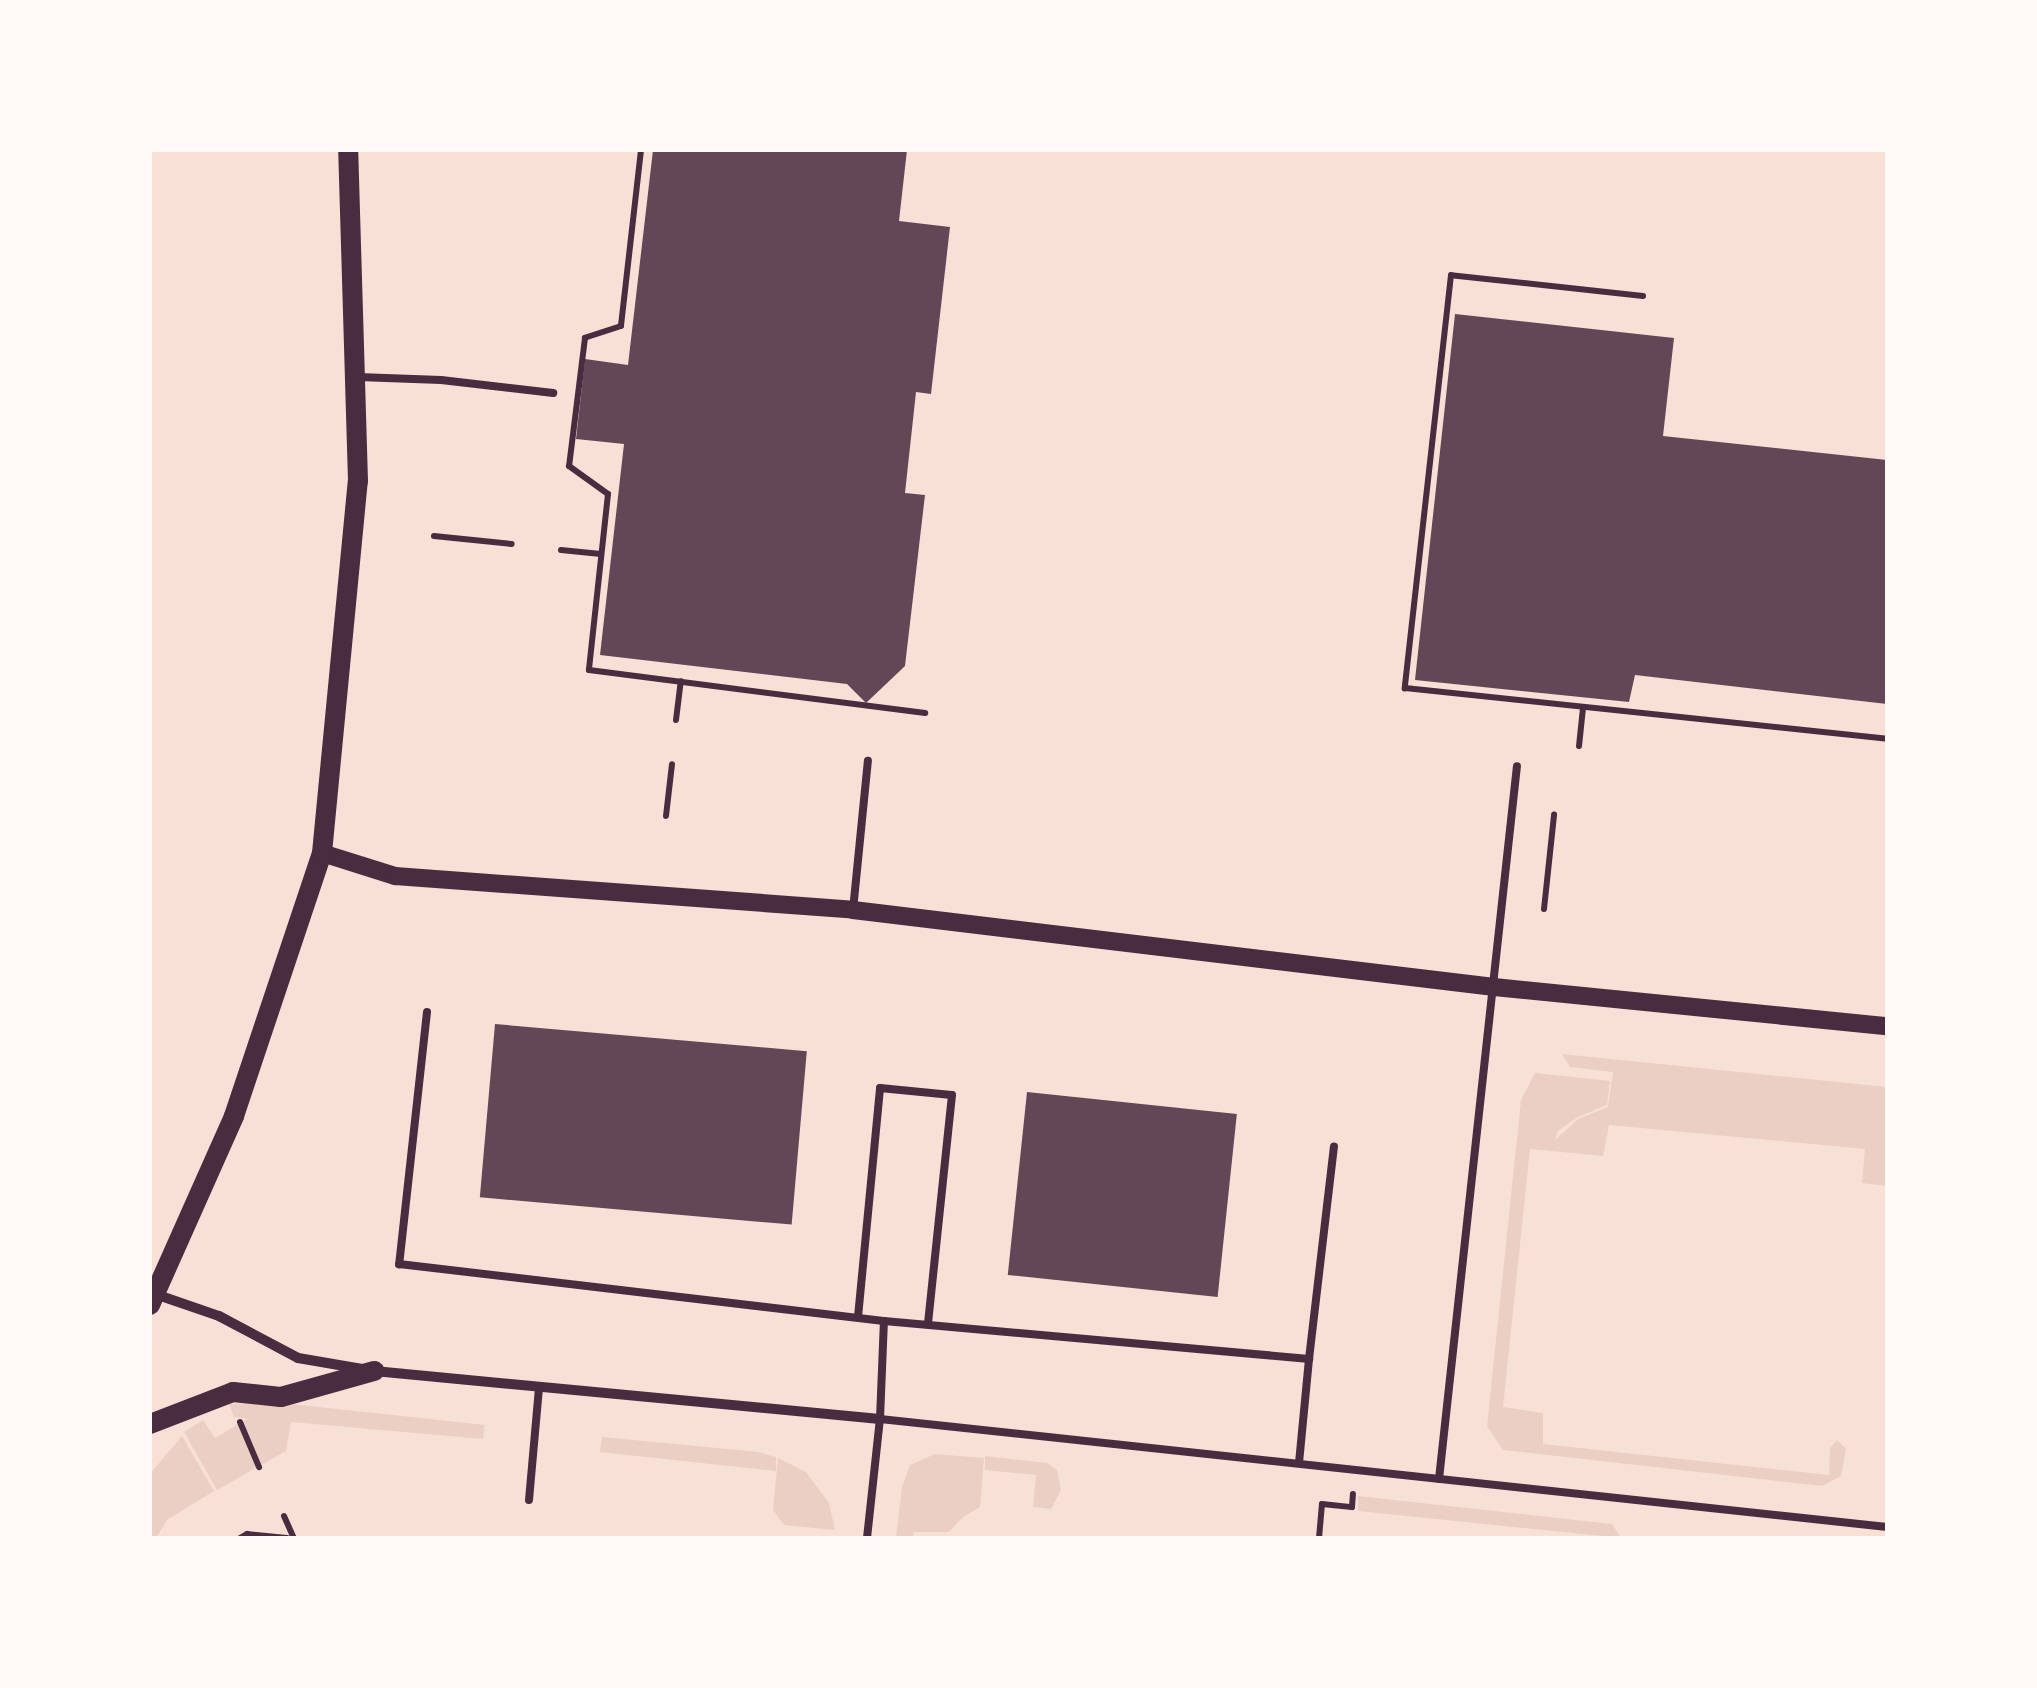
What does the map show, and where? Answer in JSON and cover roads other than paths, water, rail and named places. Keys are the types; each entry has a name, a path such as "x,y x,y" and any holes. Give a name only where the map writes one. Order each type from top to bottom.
{"main road":[{"path":"153,1300 234,1116 322,853 358,481 348,150"},
{"path":"150,1424 232,1392 281,1397 374,1372"}],"street":[{"path":"322,853 396,876 853,910 1494,987 1887,1026"},
{"path":"153,1300 219,1316 298,1358 374,1372 880,1419"}],"lane":[{"path":"355,377 553,392"},
{"path":"853,910 868,761"},
{"path":"1439,1479 1517,766"},
{"path":"427,1012 400,1264 884,1321 1309,1359"},
{"path":"858,1318 880,1088 952,1095 928,1324"},
{"path":"1299,1462 1334,1146"},
{"path":"867,1538 880,1419 884,1321"},
{"path":"529,1500 539,1389"},
{"path":"880,1419 1887,1527"}]}
